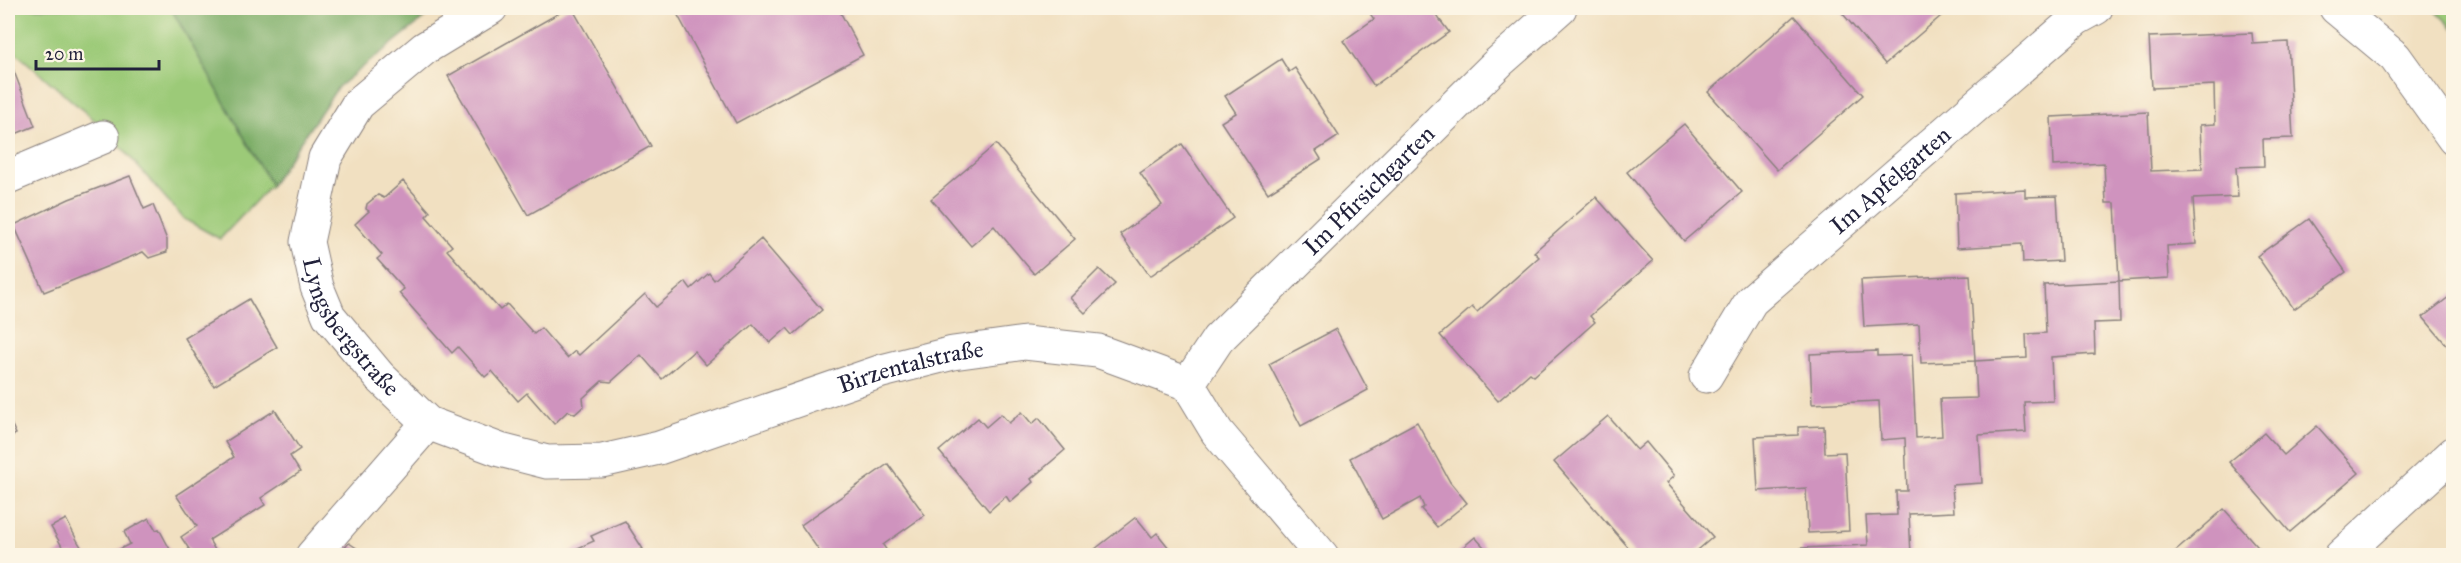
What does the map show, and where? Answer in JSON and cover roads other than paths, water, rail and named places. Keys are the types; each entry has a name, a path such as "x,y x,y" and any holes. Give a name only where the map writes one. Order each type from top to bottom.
{"street":[{"name":"Lyngsbergstraße","path":"428,423 380,377 329,316 317,287 307,242 325,158 358,104 425,48 491,8"},
{"name":"Im Pfirsichgarten","path":"1188,384 1218,339 1499,62 1560,8"},
{"name":"Im Apfelgarten","path":"1706,376 1751,301 2076,19 2097,8"},
{"path":"2336,8 2395,57 2454,139"},
{"path":"8,177 103,137"},
{"name":"Birzentalstraße","path":"428,423 500,450 547,462 602,461 659,448 882,371 953,353 1025,343 1098,351 1188,384"},
{"path":"1188,384 1217,432 1322,555"},
{"path":"312,555 428,423"},
{"path":"2341,555 2454,453"}]}
